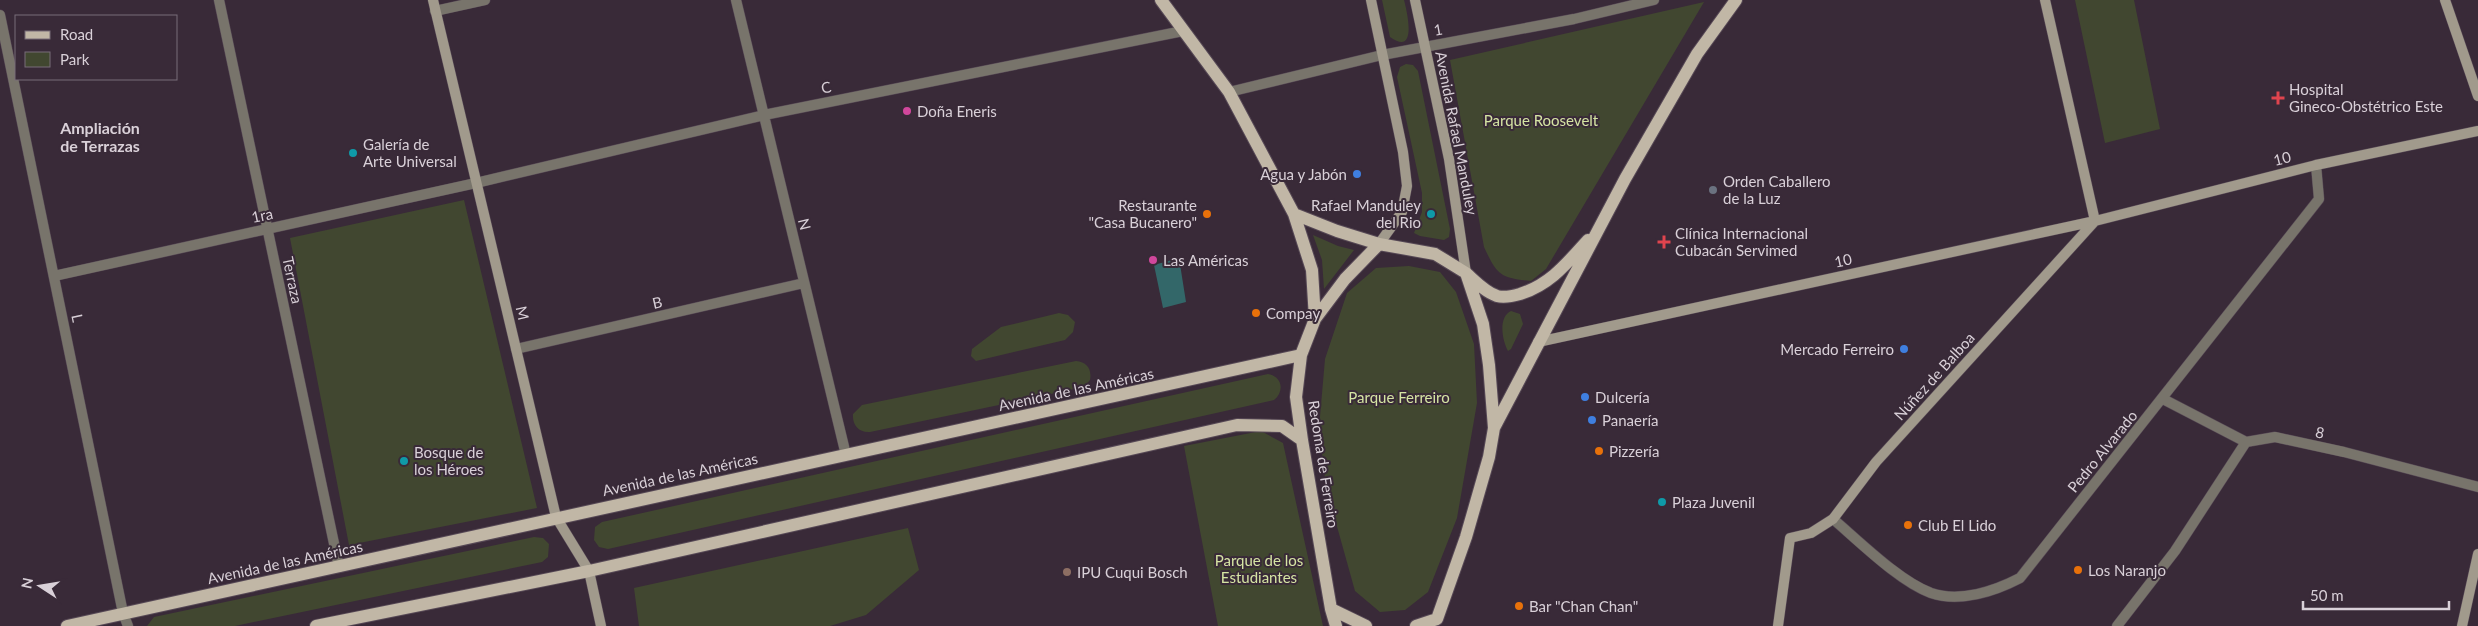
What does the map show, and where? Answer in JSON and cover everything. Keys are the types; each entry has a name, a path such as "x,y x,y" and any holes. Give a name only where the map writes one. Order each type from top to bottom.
{"main road":[{"name":"M","path":"433,0 556,517 589,571 601,626"},
{"path":"1161,0 1229,92 1294,214 1312,270 1315,319"},
{"path":"1371,0 1403,152 1407,186 1402,212 1379,244"},
{"name":"Avenida Rafael Manduley","path":"1415,0 1449,159 1466,272"},
{"path":"1494,428 1601,225 1697,54 1736,0"},
{"path":"2046,0 2095,221"},
{"path":"2445,0 2478,96"},
{"name":"10","path":"1538,342 2095,221 2316,165 2478,131"},
{"path":"1294,214 1337,231 1379,244 1434,254 1466,272 1482,287 1498,296 1513,296 1536,289 1553,278 1601,225"},
{"name":"Núñez de Balboa","path":"1778,626 1790,538 1811,533 1833,519 1876,462 2095,221"},
{"name":"Redoma de Ferreiro","path":"1336,626 1331,609 1296,397 1300,355 1315,319 1345,279 1379,244"},
{"path":"1416,626 1436,622 1466,537 1489,457 1494,428 1489,365 1483,324 1466,272"},
{"name":"Avenida de las Américas","path":"67,626 1300,355"},
{"path":"316,626 589,571 1236,425 1282,426 1302,440"},
{"path":"2462,626 2478,554"},
{"path":"1331,609 1366,626"}],"street":[{"name":"Terraza","path":"219,0 339,566"},
{"path":"435,11 485,0"},
{"name":"N","path":"736,0 846,456"},
{"name":"1","path":"1229,92 1382,55 1574,20 1654,0"},
{"name":"L","path":"0,15 123,614 128,626"},
{"name":"C","path":"476,183 764,114 1183,31"},
{"name":"Pedro Alvarado","path":"1833,519 1907,580 1932,593 1962,596 1996,590 2020,578 2319,199 2316,165"},
{"name":"1ra","path":"54,276 476,183"},
{"name":"B","path":"516,349 804,283"},
{"path":"2117,626 2175,550 2246,442 2163,399"},
{"name":"8","path":"2246,442 2275,437 2344,452 2478,487"}],"green space":[{"path":"1382,0 1404,0 1409,30 1408,37 1404,41 1399,42 1390,37"},
{"path":"2075,0 2134,0 2160,129 2105,143"},
{"name":"Parque Roosevelt","path":"1704,2 1546,269 1531,281 1512,278 1501,273 1492,264 1484,247 1450,60"},
{"path":"1406,64 1413,65 1418,71 1450,229 1449,237 1444,240 1420,236 1414,233 1422,212 1422,193 1397,77 1400,67"},
{"path":"464,200 537,508 349,545 290,238"},
{"path":"1313,235 1338,246 1354,250 1324,289 1322,260"},
{"name":"Parque Ferreiro","path":"1409,266 1440,272 1456,292 1474,344 1477,403 1457,518 1428,592 1405,610 1380,612 1355,591 1326,487 1319,428 1325,359 1347,293 1376,268"},
{"path":"1511,311 1520,314 1523,324 1511,349 1508,351 1502,329 1504,318"},
{"path":"1059,313 1068,315 1075,322 1073,332 1065,340 976,361 971,356 972,349 1001,327"},
{"path":"1076,361 1083,363 1089,369 1090,380 1084,387 870,432 860,430 854,422 853,414 862,405"},
{"path":"1268,374 1273,375 1279,381 1281,388 1274,400 608,549 599,547 594,540 595,527 602,522"},
{"name":"Parque de los Estudiantes","path":"1261,431 1283,443 1323,626 1218,626 1184,446"},
{"path":"908,528 919,570 866,615 830,626 639,626 634,588"},
{"path":"534,537 543,538 549,544 548,557 542,562 235,626 147,626 154,617"}],"shaded area":[{"path":"1179,258 1186,302 1163,308 1154,265"}],"place":[{"name":"Hospital Gineco-Obstétrico Este","path":"2278,98"},
{"name":"Doña Eneris","path":"907,111"},
{"name":"Galería de Arte Universal","path":"353,153"},
{"name":"Agua y Jabón","path":"1357,174"},
{"name":"Orden Caballero de la Luz","path":"1713,190"},
{"name":"Restaurante \"Casa Bucanero\"","path":"1207,214"},
{"name":"Rafael Manduley del Rio","path":"1431,214"},
{"name":"Clínica Internacional Cubacán Servimed","path":"1664,242"},
{"name":"Las Américas","path":"1153,260"},
{"name":"Compay","path":"1256,313"},
{"name":"Mercado Ferreiro","path":"1904,349"},
{"name":"Dulcería","path":"1585,397"},
{"name":"Panaería","path":"1592,420"},
{"name":"Pizzería","path":"1599,451"},
{"name":"Bosque de los Héroes","path":"404,461"},
{"name":"Plaza Juvenil","path":"1662,502"},
{"name":"Club El Lido","path":"1908,525"},
{"name":"Los Naranjo","path":"2078,570"},
{"name":"IPU Cuqui Bosch","path":"1067,572"},
{"name":"Bar \"Chan Chan\"","path":"1519,606"}],"district":[{"name":"Ampliación de Terrazas","path":"100,136"}]}
